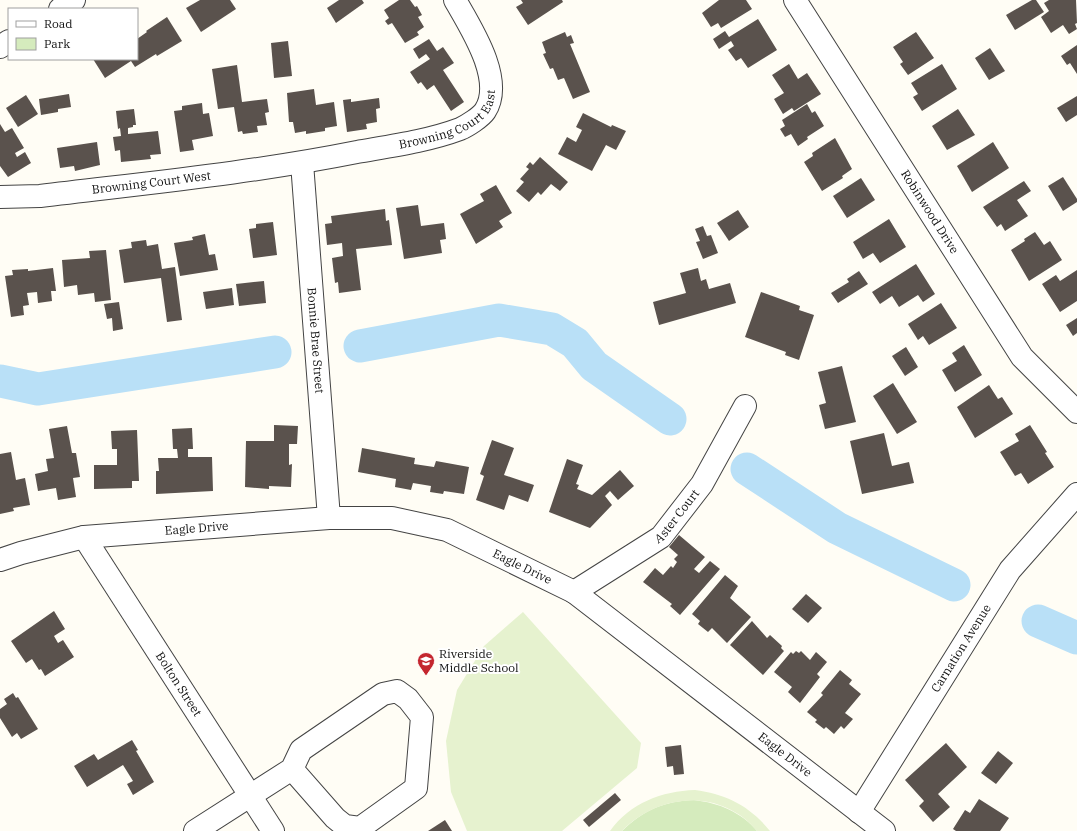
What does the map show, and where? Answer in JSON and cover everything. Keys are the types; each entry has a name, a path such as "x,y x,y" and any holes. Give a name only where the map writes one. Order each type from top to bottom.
{"street":[{"path":"62,8 74,0"},
{"name":"Browning Court East","path":"302,163 432,137 462,128 484,112 492,91 491,75 474,34 455,0"},
{"name":"Robinwood Drive","path":"795,0 1022,357 1077,412"},
{"name":"Browning Court West","path":"0,197 40,196 302,163"},
{"name":"Bonnie Brae Street","path":"302,163 329,518"},
{"name":"Aster Court","path":"574,592 661,537 702,484 745,406"},
{"name":"Carnation Avenue","path":"859,812 1010,570 1077,494"},
{"name":"Eagle Drive","path":"0,560 21,552 84,537 329,518 392,518 447,530 574,592 884,831"},
{"name":"Bolton Street","path":"84,537 273,831"},
{"path":"196,831 292,769 301,750 383,694 397,691 408,699 422,718 416,788 360,828 345,826 334,818 292,769"}],"green space":[{"path":"523,612 641,743 637,768 562,831 467,831 451,792 446,741 457,690 484,646"},
{"path":"695,790 727,798 737,803 746,808 770,831 757,831 742,817 726,808 708,802 690,801 671,803 654,809 637,818 622,831 610,831 627,813 648,800 671,793"},
{"path":"694,800 721,806 737,814 751,824 757,831 622,831 638,817 655,808 673,802"}],"building":[{"path":"200,0 230,0 236,9 201,32 186,8"},
{"path":"339,0 362,0 364,3 336,23 327,8"},
{"path":"399,0 410,0 415,7 417,6 422,15 418,17 424,27 417,32 419,35 405,43 392,23 388,25 385,21 389,18 384,10"},
{"path":"521,0 562,0 563,2 528,25 516,7 523,3"},
{"path":"719,0 746,0 752,9 721,28 718,23 711,27 702,13"},
{"path":"1032,0 1036,0 1044,12 1015,30 1006,15"},
{"path":"1049,0 1076,0 1077,23 1075,24 1077,29 1069,34 1063,25 1051,33 1041,17 1049,11 1044,3"},
{"path":"167,17 182,41 157,56 156,54 135,67 131,61 105,78 94,60 138,60 138,38 147,32 146,31"},
{"path":"758,19 777,50 748,68 741,58 736,61 728,50 734,46 731,41 719,49 713,39 725,31 729,37"},
{"path":"565,32 567,37 571,35 574,43 570,44 590,92 573,99 564,78 558,80 553,68 550,69 543,54 546,53 542,42"},
{"path":"916,32 934,58 908,75 900,64 903,62 893,47"},
{"path":"429,39 437,51 443,47 454,63 443,70 464,102 451,111 434,85 427,90 421,82 418,84 410,72 430,59 426,54 419,59 413,49"},
{"path":"288,41 292,76 274,78 271,43"},
{"path":"1077,45 1077,74 1070,63 1067,65 1061,56"},
{"path":"990,48 1005,71 989,80 975,58"},
{"path":"789,64 798,79 807,73 821,94 794,111 792,108 783,114 774,99 784,93 772,75"},
{"path":"942,64 957,89 922,111 913,97 918,94 911,83"},
{"path":"237,65 242,102 267,99 269,112 265,113 267,125 257,126 258,132 243,134 242,131 238,132 234,107 218,109 212,69"},
{"path":"314,89 316,105 334,102 337,126 325,128 325,131 306,134 306,131 295,133 293,122 289,122 287,93"},
{"path":"69,94 71,107 58,109 58,112 41,115 39,99"},
{"path":"26,95 38,114 18,127 6,108"},
{"path":"1077,96 1077,115 1066,122 1057,108"},
{"path":"379,98 380,108 376,109 377,122 366,124 367,129 347,132 343,100 351,99 351,102"},
{"path":"202,103 203,114 209,113 213,136 192,140 194,150 180,152 174,111 182,110 182,106"},
{"path":"807,104 812,113 815,111 824,126 807,137 808,139 798,146 791,134 785,137 780,129 785,126 782,120"},
{"path":"134,109 136,125 128,128 128,134 158,131 161,154 150,155 151,159 121,162 120,150 115,151 113,137 121,136 120,128 118,129 116,111"},
{"path":"958,109 975,135 947,150 932,126"},
{"path":"583,113 611,127 612,125 626,131 616,150 606,145 592,171 558,154 567,137 576,142 582,130 576,127"},
{"path":"0,124 5,132 12,128 24,148 15,153 17,157 25,152 31,163 8,177 0,166"},
{"path":"835,138 852,169 842,176 843,178 822,191 804,162 813,156 812,153"},
{"path":"97,142 100,165 75,171 74,166 60,168 57,148"},
{"path":"993,142 1009,168 972,192 957,166"},
{"path":"540,157 568,182 560,191 551,184 541,195 538,192 529,202 516,191 524,182 520,179 529,169 526,167 530,162 533,165"},
{"path":"1063,177 1077,199 1077,202 1063,211 1048,186"},
{"path":"861,178 875,200 847,218 833,196"},
{"path":"1024,181 1031,191 1017,200 1028,216 1005,231 1001,224 997,227 983,207"},
{"path":"496,185 512,213 499,221 503,227 476,244 460,214 484,201 480,194"},
{"path":"418,205 421,226 444,223 446,239 440,240 442,253 404,259 396,208"},
{"path":"385,209 386,221 389,220 392,245 356,249 361,290 339,293 338,282 335,283 332,258 343,256 342,243 327,245 325,224 332,223 331,216"},
{"path":"738,210 749,227 729,241 717,223"},
{"path":"889,219 906,247 880,263 873,253 863,259 853,242"},
{"path":"273,222 277,255 253,258 249,229 256,228 256,224"},
{"path":"703,226 707,236 711,235 718,253 703,259 696,242 700,241 695,229"},
{"path":"1035,232 1044,245 1050,241 1062,260 1029,281 1011,250"},
{"path":"205,234 209,255 215,254 218,270 180,276 174,243 193,240 192,237"},
{"path":"146,240 147,246 158,244 162,269 175,267 182,320 167,322 161,278 124,283 119,250 132,248 131,242"},
{"path":"106,250 111,300 95,302 94,293 78,295 77,285 64,287 62,260 90,258 89,251"},
{"path":"916,264 935,294 923,302 918,295 899,307 892,296 880,304 872,292"},
{"path":"53,268 56,291 51,291 52,301 38,303 37,292 27,293 29,305 23,306 24,315 11,317 5,276 13,275 12,270 28,269 28,271"},
{"path":"698,268 701,281 706,279 709,289 730,283 736,303 659,325 653,302 686,293 680,273"},
{"path":"1077,270 1077,301 1060,312 1042,284 1056,275 1060,281"},
{"path":"859,271 868,284 838,303 831,293 849,282 847,279"},
{"path":"264,281 266,303 239,306 236,284"},
{"path":"232,288 234,305 206,309 203,292"},
{"path":"761,292 800,306 799,310 814,315 799,360 785,355 786,352 745,337"},
{"path":"119,302 123,329 113,331 112,318 107,319 104,304"},
{"path":"941,303 957,328 929,345 923,336 918,340 908,324"},
{"path":"1077,318 1077,333 1073,336 1066,325"},
{"path":"964,345 982,375 955,392 942,370 957,361 952,353"},
{"path":"906,347 918,367 905,376 892,356"},
{"path":"842,366 856,422 825,429 819,405 826,403 818,372"},
{"path":"893,383 917,422 897,434 873,396"},
{"path":"989,385 998,399 1002,397 1013,414 975,438 957,407"},
{"path":"274,425 298,426 297,444 289,444 289,465 292,464 291,487 269,486 269,489 245,487 246,441 274,441"},
{"path":"1030,425 1047,452 1045,453 1054,467 1028,484 1021,473 1015,476 1000,452 1019,441 1015,434"},
{"path":"67,426 72,453 76,453 80,477 73,478 76,497 58,500 56,488 38,491 35,474 48,471 46,459 54,458 49,429"},
{"path":"192,428 193,449 188,449 188,457 212,457 213,491 156,494 156,471 159,471 158,458 178,458 177,449 173,449 172,429"},
{"path":"137,430 139,481 132,481 132,488 94,489 94,465 117,465 117,449 112,449 111,431"},
{"path":"884,433 892,466 909,462 914,483 862,494 850,441"},
{"path":"492,440 514,448 504,475 534,485 528,502 509,495 504,510 476,500 484,476 480,474"},
{"path":"362,448 415,458 414,464 434,467 436,461 469,467 464,494 444,491 443,494 430,492 431,486 413,483 411,490 395,487 396,479 358,472"},
{"path":"11,452 16,480 25,478 30,505 13,508 14,511 0,514 0,454"},
{"path":"567,459 583,465 576,484 579,485 577,489 592,495 620,470 634,486 618,500 610,491 605,496 612,505 590,528 549,512"},
{"path":"679,535 705,557 694,569 699,573 710,561 720,569 680,615 670,606 672,604 643,582 655,568 663,575 671,566 673,568 677,562 674,559 678,555 669,547"},
{"path":"725,575 738,586 730,598 751,617 727,643 712,628 708,632 698,624 700,621 692,614"},
{"path":"806,594 822,608 808,623 792,609"},
{"path":"54,611 65,629 54,636 58,643 63,640 74,657 45,676 32,659 26,663 11,641"},
{"path":"752,621 767,638 770,635 782,646 781,648 784,651 763,675 730,645"},
{"path":"796,651 799,653 801,651 810,660 816,652 827,662 817,674 820,677 800,703 788,692 792,687 774,672 791,652 793,654"},
{"path":"840,670 852,680 849,684 861,694 845,713 853,719 844,729 841,726 834,734 826,727 824,729 815,722 817,720 807,712 823,695 821,693"},
{"path":"13,693 16,698 18,697 38,729 21,739 17,733 12,737 0,718 0,709 7,704 4,699"},
{"path":"132,740 138,750 136,751 154,782 133,795 127,784 133,781 123,765 87,787 74,766 94,754 98,760"},
{"path":"946,743 967,767 938,794 950,807 933,822 919,806 924,801 905,780"},
{"path":"681,745 684,774 674,775 673,766 667,767 665,747"},
{"path":"998,751 1013,763 996,784 981,773"},
{"path":"615,793 621,800 589,827 583,820"},
{"path":"979,799 1009,818 1000,831 956,831 953,829 965,810 970,813"},
{"path":"445,820 452,831 428,831"}],"waterway":[{"path":"360,346 499,320 552,329 575,343 594,366 670,419"},
{"path":"0,381 38,389 275,352"},
{"path":"747,469 837,528 954,585"},
{"path":"1038,621 1077,638"}],"place":[{"name":"Riverside Middle School","path":"426,676"}]}
